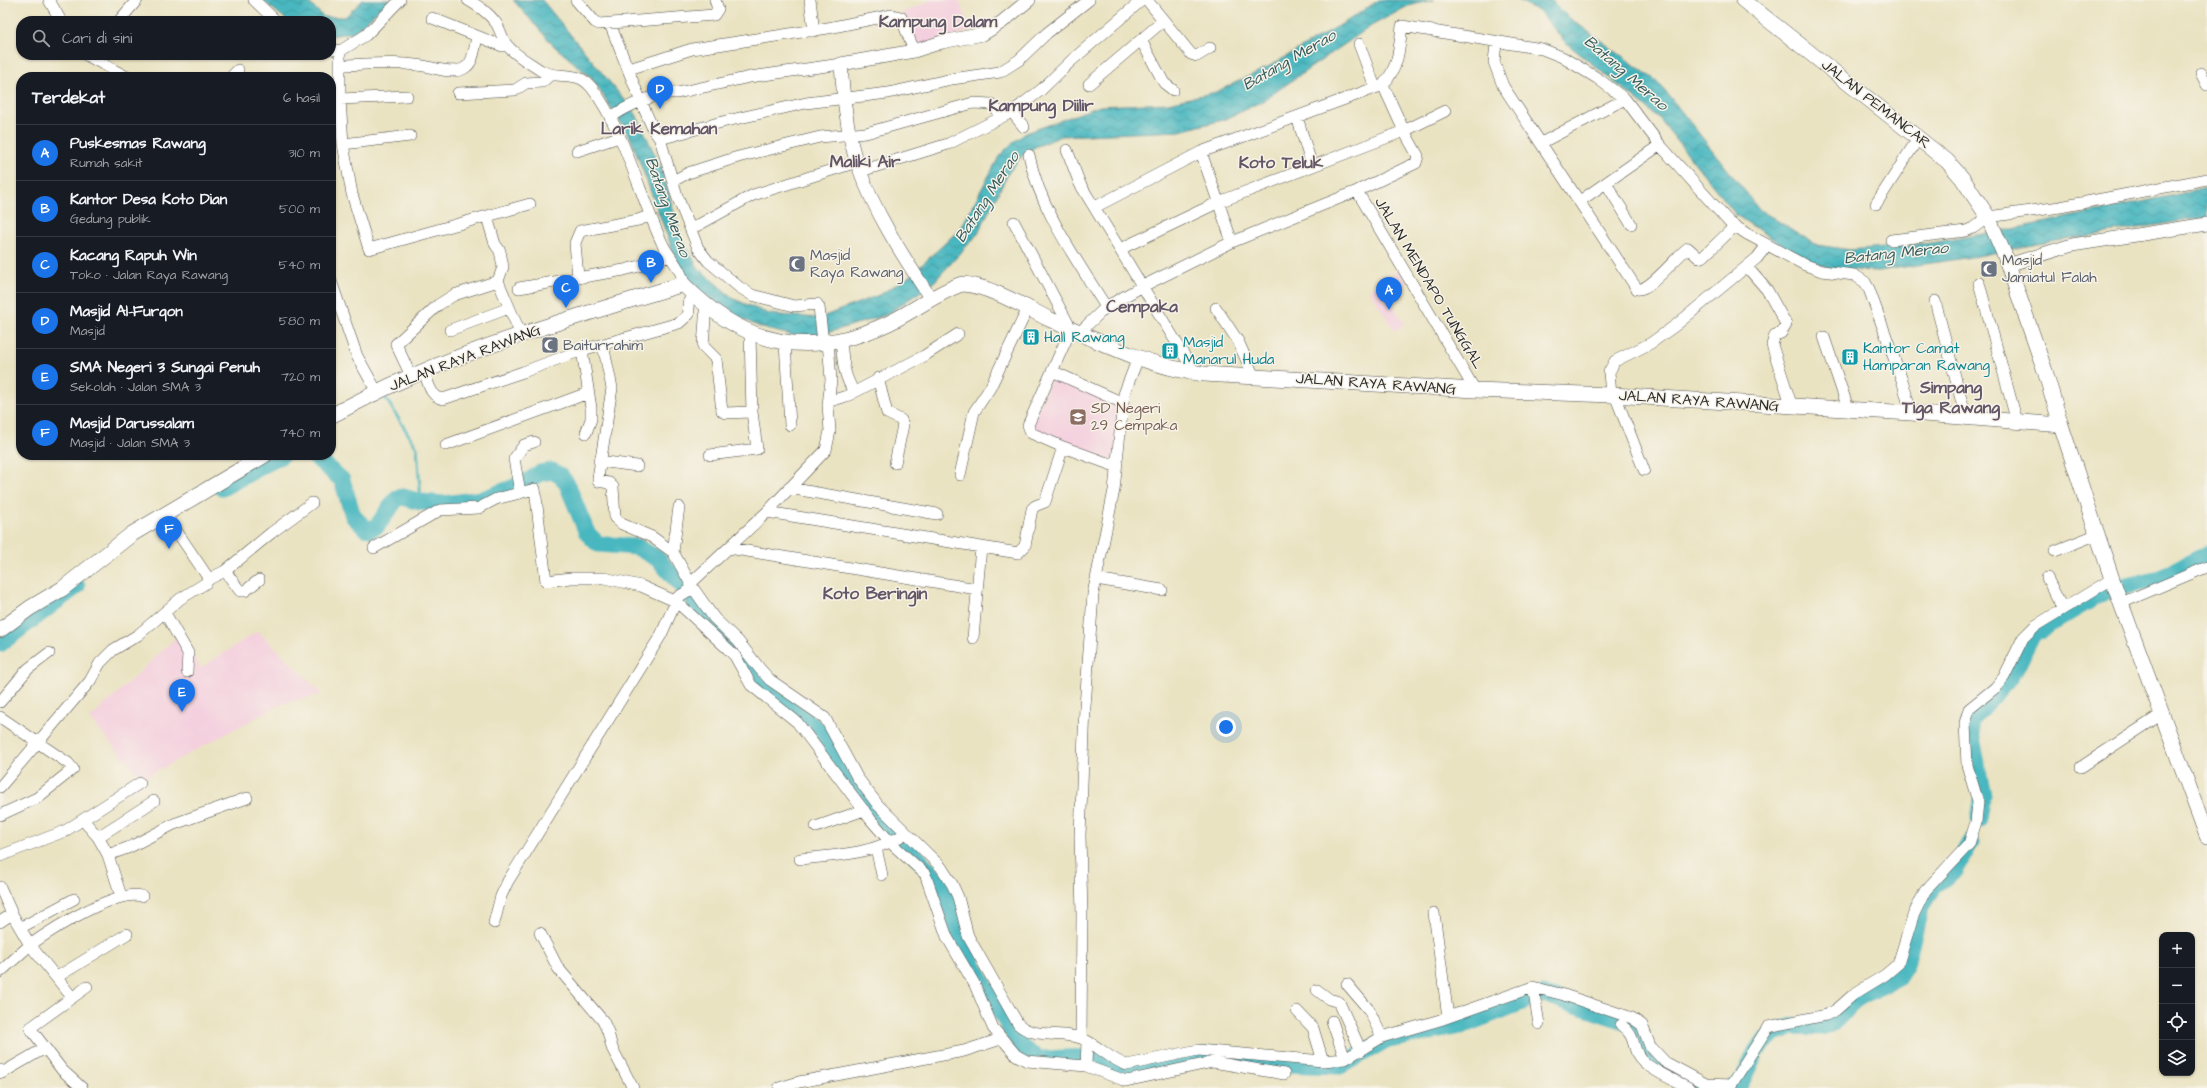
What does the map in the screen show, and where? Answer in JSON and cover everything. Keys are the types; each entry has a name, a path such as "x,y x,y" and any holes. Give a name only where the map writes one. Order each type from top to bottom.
{"main road":[{"name":"JALAN PEMANCAR","path":"1743,0 1919,137 1947,161 1962,178 1990,221 2006,260 2045,371 2061,425 2120,601 2207,836"},
{"name":"JALAN RAYA RAWANG","path":"336,413 377,392 418,374 521,335 672,287 689,290 727,321 750,334 785,343 828,340 862,334 890,322 929,296 955,286 970,284 1028,308 1075,331 1138,358 1165,367 1195,373 1476,390 1613,395 1849,411 1911,413 2061,425"},
{"path":"0,630 30,608 62,589 132,534 168,518 257,460"}],"street":[{"path":"49,0 58,16"},
{"path":"123,16 137,0"},
{"path":"254,0 271,16"},
{"path":"400,0 366,35 336,50 341,65 340,99 343,144 352,194 369,249 530,204"},
{"path":"468,0 482,8 496,23 507,45 550,76"},
{"path":"576,0 595,22 610,24 621,21 714,15 718,9 715,0"},
{"path":"810,0 814,31"},
{"path":"611,117 642,101 669,92 677,93 750,77 841,64 914,51 942,42 983,34 1002,22 1029,0"},
{"path":"660,139 775,110 843,98 888,93 952,79 1000,72 1019,60 1047,33 1089,0"},
{"path":"691,228 753,195 948,144 1007,114 1041,90 1071,61 1142,0"},
{"path":"1147,0 1163,21 1194,56 1210,48"},
{"path":"628,69 692,49 748,39 814,31 897,15 904,22 914,51"},
{"path":"432,18 502,46 507,45"},
{"path":"1089,84 1163,21"},
{"path":"494,923 501,896 508,881 661,635 677,600 767,512 826,450 830,431 831,380 828,340 820,308 817,304 794,306 752,295 739,287 708,261 698,248 673,181 660,139 653,129 610,24"},
{"path":"1095,208 1201,152 1379,86 1391,76 1398,59 1402,26 1496,43 1542,49 1562,57 1597,78 1625,99 1660,145 1729,222 1767,245 1812,268 1854,275 1865,282 1869,289 1903,383 1911,413"},
{"path":"341,65 390,63 450,71 461,70 466,68 470,63 477,36"},
{"path":"1141,40 1164,83 1172,90"},
{"path":"1496,43 1494,62 1503,86 1580,201 1634,286 1640,289 1674,263 1686,249 1690,248 1699,258 1704,256 1735,226"},
{"path":"1115,466 1063,447 1031,432 1028,429 1028,425 1052,371 1075,331 1106,307 1141,287 1232,242 1357,190 1416,163 1418,156 1379,86 1359,44"},
{"path":"97,60 118,72"},
{"path":"841,64 843,98 859,167 883,221 929,296"},
{"path":"2201,73 2207,85"},
{"path":"458,93 515,90 526,83 542,82 550,76 568,74 581,78 592,88 611,117 649,216 669,256 684,278 689,290 688,314 679,323 582,350 443,399 438,398 432,393 396,344 454,295 498,280"},
{"path":"340,99 407,96"},
{"path":"1541,143 1625,99"},
{"path":"673,181 688,173 738,158 820,137 851,133 866,133 973,103 990,104 1007,114 1024,128"},
{"path":"1120,249 1219,202 1404,131 1445,111"},
{"path":"1297,117 1312,166"},
{"path":"343,144 410,136"},
{"path":"577,151 619,137"},
{"path":"1876,204 1919,137"},
{"path":"1580,201 1660,145"},
{"path":"1067,150 1080,184 1120,249 1141,287 1195,373"},
{"path":"1201,152 1232,242"},
{"path":"1029,155 1034,179 1056,224 1106,307"},
{"path":"1891,240 1966,231 1990,221 2207,179"},
{"path":"1606,183 1631,224"},
{"name":"JALAN MENDAPO TUNGGAL","path":"1357,190 1476,390"},
{"path":"578,277 575,243 580,231 638,220 649,216"},
{"path":"487,217 495,244 500,251 503,267 498,280 521,335"},
{"path":"1014,222 1075,331"},
{"path":"2006,260 2072,245 2207,224"},
{"path":"1644,470 1613,395 1610,372 1615,361 1651,343 1747,267 1767,245"},
{"path":"519,288 531,285 537,287 578,277 624,270 655,262 669,256"},
{"path":"1747,267 1767,290 1786,324 1781,333 1775,335 1772,345 1792,407"},
{"path":"1980,283 2017,422"},
{"path":"336,295 357,356 377,392"},
{"path":"1935,301 1966,418"},
{"path":"706,305 703,346 716,358 722,411 725,413 752,412"},
{"path":"450,330 509,308"},
{"path":"960,475 974,412 990,388 1028,308"},
{"path":"1216,308 1238,341 1254,377"},
{"path":"710,455 756,449 752,412 750,334"},
{"path":"830,401 854,392 878,378 924,356 958,334"},
{"path":"1824,337 1849,411"},
{"path":"828,340 844,370 846,379 854,392"},
{"path":"785,343 790,425"},
{"path":"603,345 612,388 599,461 598,481 609,483 613,487 615,518 622,524 652,537 673,552 691,587 714,618 738,641 769,681 824,718 856,777 878,804 898,838 925,874 947,937 975,985 993,1028 1016,1055 1027,1061 1086,1065 1126,1081 1213,1062 1284,1074"},
{"path":"582,350 591,419 586,432"},
{"path":"1086,1065 1084,1041 1080,836 1085,707 1096,579 1114,490 1115,466 1124,412 1124,394 1138,358"},
{"path":"1052,371 1123,403"},
{"path":"878,378 887,412 901,420 903,425 896,463"},
{"path":"446,445 588,393"},
{"path":"518,487 514,459 524,445 534,442"},
{"path":"767,512 1018,553 1022,550 1032,509 1035,506 1045,502 1063,447"},
{"path":"599,461 637,466"},
{"path":"374,548 440,510 479,508 518,487 535,489 546,581 571,578 604,578 641,586 677,600 735,656 751,685 797,722 864,810 898,838 941,867 958,897 968,936 1018,1024 1026,1030 1084,1041 1118,1062 1127,1065 1198,1050 1213,1049 1323,1061 1346,1059 1382,1037 1534,993 1564,995 1635,1020 1644,1028 1648,1042 1656,1055 1665,1062 1711,1087 1730,1086 1768,1027 1831,1013 1854,994 1885,975 1898,964 1913,916 1925,890 1968,844 1976,822 1978,802 1967,764 1966,715 1973,705 1995,688 2004,677 2023,638 2035,626 2062,608 2113,581"},
{"path":"789,488 937,514"},
{"path":"0,787 90,681 100,663 113,650 138,635 180,599 206,583 209,579 225,571 271,532 312,503"},
{"path":"673,552 679,507"},
{"path":"168,518 209,579"},
{"path":"2055,551 2098,534"},
{"path":"972,638 981,547"},
{"path":"729,548 977,589"},
{"path":"2120,601 2207,567"},
{"path":"225,571 240,591 244,591 259,580"},
{"path":"2047,578 2062,608"},
{"path":"1096,579 1162,590"},
{"path":"165,613 188,653 187,672"},
{"path":"0,702 28,669 50,653"},
{"path":"760,692 769,681"},
{"path":"2081,767 2162,714"},
{"path":"0,717 38,741 68,763 73,769 37,798 0,815"},
{"path":"0,856 65,830 140,783"},
{"path":"108,855 130,847 174,824 247,798"},
{"path":"98,837 154,801"},
{"path":"816,827 864,810"},
{"path":"82,820 98,837 108,855 121,896"},
{"path":"800,859 855,854 876,848 898,838"},
{"path":"876,848 882,875"},
{"path":"1,890 12,914 30,945 72,997"},
{"path":"0,972 30,945 74,918 121,896 134,894 142,896"},
{"path":"20,928 74,899"},
{"path":"1434,913 1448,1018"},
{"path":"0,922 12,914"},
{"path":"540,933 558,968 592,1005 603,1021 608,1032 612,1048 633,1088"},
{"path":"57,977 127,934"},
{"path":"1347,984 1368,1010 1382,1037"},
{"path":"82,1088 62,1070 30,1028 87,987"},
{"path":"1317,990 1329,999 1339,1002 1361,1051"},
{"path":"1534,993 1539,1024"},
{"path":"1297,1011 1313,1028 1323,1061"},
{"path":"1332,1021 1346,1059"},
{"path":"1621,1025 1633,1037 1636,1053 1642,1061 1689,1088"},
{"path":"779,1088 799,1082 964,1051 1002,1039"},
{"path":"0,1070 2,1073 45,1048"}],"shaded area":[{"path":"928,0 959,0 971,31 916,46 903,12 929,2"},
{"path":"1400,270 1408,283 1387,296 1405,324 1395,331 1369,290"},
{"name":"SD Negeri 29 Cempaka","path":"1053,375 1122,405 1113,462 1030,429"},
{"path":"258,631 322,694 279,705 142,779 90,719 179,635 201,668"}],"water":[{"path":"262,0 306,0 323,16 282,16"},
{"path":"363,0 390,0 354,32 336,35 336,17 345,17"},
{"name":"Batang Merao","path":"513,0 542,0 636,114 661,168 682,240 699,269 734,299 769,314 819,318 879,295 910,276 960,229 1000,155 1026,133 1100,106 1168,103 1216,92 1270,66 1347,21 1379,0 1434,0 1408,6 1371,26 1261,102 1226,119 1180,131 1062,136 1035,147 1022,156 1009,172 977,235 932,284 886,315 830,332 799,337 762,328 736,316 702,293 679,267 631,139 592,78 554,46"},
{"name":"Batang Merao","path":"1518,0 1551,0 1568,17 1658,82 1760,210 1817,245 1850,250 1931,243 2018,228 2207,188 2207,217 2038,244 1978,256 1878,271 1832,269 1798,256 1736,215 1659,118 1565,42 1540,12"}],"waterway":[{"path":"383,394 417,448 421,502"},
{"path":"222,488 273,460"},
{"path":"319,460 342,480 353,516 365,528 371,529 377,526 397,498 403,497 421,502 444,504 483,499 525,483 540,473 552,471 561,476 567,484 587,533 598,544 637,547 658,559 726,637 759,685 823,733 853,786 944,887 959,940 1020,1046 1038,1059 1096,1057 1127,1072 1216,1054 1251,1063 1340,1066 1384,1041 1461,1026 1543,994 1630,1023 1652,1060 1699,1088"},
{"path":"1979,819 1983,795 1969,722 2012,676 2033,634 2106,591 2160,578 2207,554"},
{"path":"0,644 77,586"},
{"path":"1732,1088 1741,1083 1756,1051 1774,1033 1793,1026 1821,1027 1835,1021 1858,998 1899,976 1906,965 1921,906 1934,886 1955,870 1971,842"}],"place":[{"name":"Masjid Al-Furqon","path":"660,109"},
{"name":"Masjid Raya Rawang","path":"797,264"},
{"name":"Masjid Jamiatul Falah","path":"1989,269"},
{"name":"Kantor Desa Koto Dian","path":"651,283"},
{"name":"Kacang Rapuh Win","path":"566,308"},
{"name":"Puskesmas Rawang","path":"1389,310"},
{"name":"Hall Rawang","path":"1031,337"},
{"name":"Baiturrahim","path":"550,345"},
{"name":"Masjid Manarul Huda","path":"1170,351"},
{"name":"Kantor Camat Hamparan Rawang","path":"1850,357"},
{"name":"SD Negeri 29 Cempaka","path":"1078,417"},
{"name":"Masjid Darussalam","path":"169,549"},
{"name":"SMA Negeri 3 Sungai Penuh","path":"182,712"}],"district":[{"name":"Kampung Dalam","path":"938,22"},
{"name":"Kampung Diilir","path":"1041,106"},
{"name":"Larik Kemahan","path":"659,129"},
{"name":"Maliki Air","path":"865,162"},
{"name":"Koto Teluk","path":"1281,163"},
{"name":"Cempaka","path":"1142,307"},
{"name":"Simpang Tiga Rawang","path":"1951,398"},
{"name":"Koto Beringin","path":"875,594"}]}
